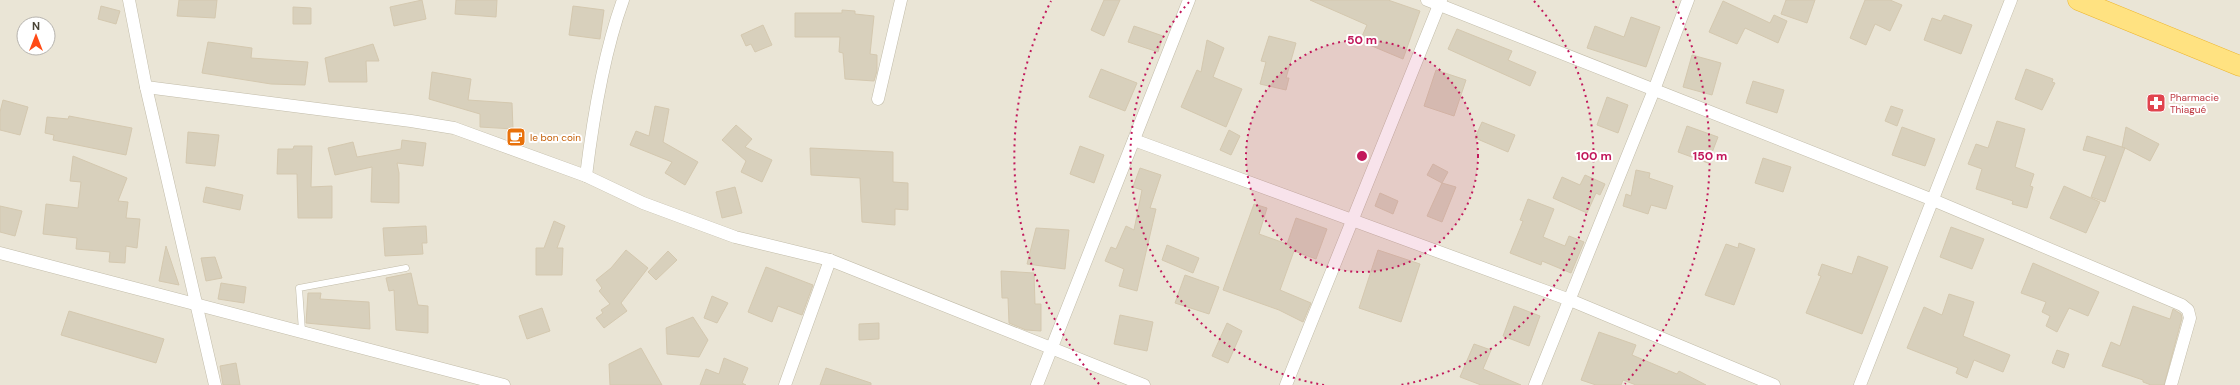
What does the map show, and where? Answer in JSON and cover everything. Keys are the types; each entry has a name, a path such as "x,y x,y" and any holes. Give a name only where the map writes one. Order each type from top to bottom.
{"highway":[{"path":"2078,0 2240,66"}],"street":[{"path":"129,0 146,87 215,385"},
{"path":"586,176 603,75 617,19 624,0"},
{"path":"878,99 901,0"},
{"path":"1037,385 1189,0"},
{"path":"1427,0 1440,3 1654,90 1933,200 2182,305 2188,310 2190,318 2171,385"},
{"path":"1535,385 1654,90 1688,0"},
{"path":"1860,385 2011,0"},
{"path":"1286,385 1440,3"},
{"path":"146,87 411,121 454,128 586,176 643,203 735,238 830,260 1144,385"},
{"path":"1134,140 1570,300 1774,385"},
{"path":"0,253 196,303 504,385"},
{"path":"785,385 830,260"}],"lane":[{"path":"302,331 299,288 406,268"}],"shaded area":[{"path":"0,0 2240,0 2240,385 0,385"}],"building":[{"path":"179,0 217,0 215,18 177,16"},
{"path":"422,0 426,19 394,26 390,7"},
{"path":"456,0 497,0 496,17 455,14"},
{"path":"1104,0 1120,0 1104,36 1091,30"},
{"path":"1310,0 1388,0 1420,11 1403,59 1360,41 1367,25"},
{"path":"1786,0 1815,0 1807,23 1781,14"},
{"path":"1865,0 1890,0 1902,5 1890,31 1875,24 1866,45 1850,38"},
{"path":"1723,1 1770,23 1774,15 1787,21 1778,43 1745,28 1737,44 1709,32"},
{"path":"101,6 120,11 116,24 98,19"},
{"path":"573,6 604,10 600,39 569,35"},
{"path":"293,7 311,8 311,24 293,24"},
{"path":"842,10 855,11 855,14 874,16 870,54 877,55 877,71 874,81 845,79 843,53 839,52 840,37 795,37 795,13 842,13"},
{"path":"1944,15 1972,25 1961,54 1924,40 1932,18 1941,21"},
{"path":"1631,17 1660,27 1646,67 1587,48 1595,26 1624,37"},
{"path":"763,25 772,45 755,52 751,44 746,46 741,35"},
{"path":"1134,26 1163,36 1158,52 1128,42"},
{"path":"1457,29 1512,51 1508,60 1536,72 1530,86 1448,49"},
{"path":"1269,36 1296,43 1286,78 1289,78 1286,90 1260,84 1266,62 1261,61"},
{"path":"1207,40 1224,48 1213,77 1242,89 1226,127 1181,107 1197,70 1201,72"},
{"path":"208,42 252,48 251,58 308,62 305,85 271,84 202,73"},
{"path":"373,44 379,61 366,61 367,82 329,82 325,58"},
{"path":"1692,55 1721,63 1712,95 1683,87"},
{"path":"1101,69 1137,83 1125,111 1089,97"},
{"path":"2026,69 2053,79 2052,82 2055,83 2042,110 2015,99"},
{"path":"1436,70 1466,80 1454,116 1424,106"},
{"path":"432,72 471,79 468,100 512,103 513,129 480,127 480,114 429,99"},
{"path":"1753,81 1784,90 1777,113 1746,103"},
{"path":"1607,97 1628,105 1618,133 1597,125"},
{"path":"3,100 28,107 20,135 0,130 0,112"},
{"path":"655,106 669,109 663,142 698,162 685,185 665,173 672,162 630,145 636,131 649,136"},
{"path":"1891,106 1903,110 1897,126 1885,121"},
{"path":"69,116 132,128 126,155 53,140 54,135 45,133 47,117 68,119"},
{"path":"1997,121 2025,129 2015,167 2034,174 2030,186 2033,187 2027,208 2012,204 2013,201 1976,189 1982,169 1968,164 1976,144 1988,148"},
{"path":"1482,122 1515,135 1508,152 1475,138"},
{"path":"736,125 752,139 745,147 772,160 762,182 741,172 746,161 722,140"},
{"path":"1687,126 1718,137 1708,163 1678,152"},
{"path":"1902,127 1935,139 1925,166 1892,155"},
{"path":"2126,127 2159,144 2150,161 2122,147"},
{"path":"1229,130 1240,136 1231,155 1220,150"},
{"path":"188,132 219,135 215,166 186,163"},
{"path":"2087,136 2125,148 2105,202 2091,197 2106,156 2083,150"},
{"path":"402,140 426,143 423,166 397,163 399,173 399,203 371,202 372,167 335,175 328,148 353,142 357,157 401,149"},
{"path":"294,146 312,146 311,187 332,186 332,218 298,218 297,174 277,174 278,149 293,149"},
{"path":"1080,146 1104,155 1094,183 1070,174"},
{"path":"810,148 893,152 893,182 908,183 908,210 895,209 895,225 862,222 860,178 811,175"},
{"path":"73,156 127,178 118,201 128,202 126,218 140,219 137,248 126,246 125,263 109,262 110,252 76,249 77,238 43,234 46,204 78,208 81,182 70,181"},
{"path":"1763,158 1791,167 1783,192 1755,183"},
{"path":"1433,164 1448,172 1442,183 1427,175"},
{"path":"1140,168 1161,175 1150,208 1156,209 1137,291 1119,286 1124,269 1105,261 1111,247 1116,249 1126,226 1134,230 1142,190 1133,187"},
{"path":"1636,170 1650,173 1649,178 1673,186 1666,209 1651,205 1648,214 1623,206 1626,194 1631,196"},
{"path":"1585,175 1605,184 1600,195 1596,193 1587,213 1553,198 1562,177 1580,185"},
{"path":"1442,183 1456,187 1442,222 1427,216"},
{"path":"2064,186 2100,202 2086,233 2050,218"},
{"path":"206,187 243,195 240,210 203,202"},
{"path":"735,187 742,213 722,218 716,192"},
{"path":"1380,193 1398,201 1393,214 1375,206"},
{"path":"1528,199 1554,209 1543,237 1565,246 1569,236 1584,242 1571,273 1542,261 1541,265 1510,253 1523,221 1520,220"},
{"path":"1254,204 1267,208 1259,234 1287,244 1296,218 1327,229 1316,259 1294,251 1280,290 1311,303 1303,322 1279,310 1223,290"},
{"path":"0,206 22,211 15,236 0,232"},
{"path":"554,221 565,226 557,248 563,248 562,275 536,275 536,248 544,248"},
{"path":"426,226 427,243 422,243 423,254 385,256 383,228"},
{"path":"1951,227 1984,239 1972,269 1940,257"},
{"path":"1036,228 1069,230 1065,269 1027,264"},
{"path":"1739,243 1755,249 1734,305 1705,295 1726,244 1738,248"},
{"path":"1167,245 1199,258 1193,273 1162,260"},
{"path":"166,246 179,285 159,281"},
{"path":"626,250 648,268 621,303 627,311 604,328 596,318 603,313 601,310 610,304 599,291 602,288 596,280 611,268"},
{"path":"1378,250 1420,264 1401,322 1359,308"},
{"path":"668,251 677,260 656,280 648,272"},
{"path":"1858,256 1888,267 1862,334 1806,313 1821,276 1818,275 1822,264 1852,274"},
{"path":"215,257 222,278 206,281 201,258"},
{"path":"2033,263 2099,292 2088,316 2069,308 2057,332 2046,326 2050,316 2042,312 2046,302 2021,293"},
{"path":"766,267 813,285 802,315 778,306 772,322 748,312"},
{"path":"1001,271 1034,273 1035,304 1041,304 1041,331 1026,330 1009,323 1008,298 1002,298"},
{"path":"411,273 418,305 428,306 428,333 396,330 394,290 389,291 386,278"},
{"path":"1185,275 1219,287 1209,314 1175,303"},
{"path":"221,283 246,287 244,303 218,299"},
{"path":"308,293 321,293 320,299 369,302 370,329 306,323"},
{"path":"1949,294 1974,302 1963,336 2010,355 2003,372 1974,360 1967,378 1956,373 1958,368 1907,348 1924,307 1942,315"},
{"path":"712,296 728,303 717,323 704,318"},
{"path":"1514,306 1540,316 1529,346 1503,336"},
{"path":"2133,306 2170,319 2173,309 2181,314 2182,318 2164,385 2151,385 2143,382 2143,380 2102,366 2111,342 2120,346"},
{"path":"542,308 550,331 527,339 519,316"},
{"path":"69,311 164,339 156,363 61,335"},
{"path":"1120,315 1153,322 1147,351 1114,344"},
{"path":"693,317 708,340 699,357 667,354 666,328"},
{"path":"879,323 879,339 859,340 859,324"},
{"path":"1227,323 1242,331 1228,363 1212,356"},
{"path":"1599,332 1636,345 1632,355 1677,374 1679,371 1706,385 1636,385 1623,380 1621,385 1596,385 1581,380"},
{"path":"1474,344 1491,350 1483,369 1521,385 1481,385 1460,377"},
{"path":"641,348 662,385 610,385 609,364"},
{"path":"2057,350 2069,354 2064,368 2052,363"},
{"path":"724,358 748,368 742,383 746,385 700,385 706,369 719,374"},
{"path":"236,363 240,385 223,385 220,366"},
{"path":"826,368 871,383 871,385 820,385"}],"place":[{"name":"Pharmacie Thiagué","path":"2156,103"},
{"name":"le bon coin","path":"516,137"}]}
